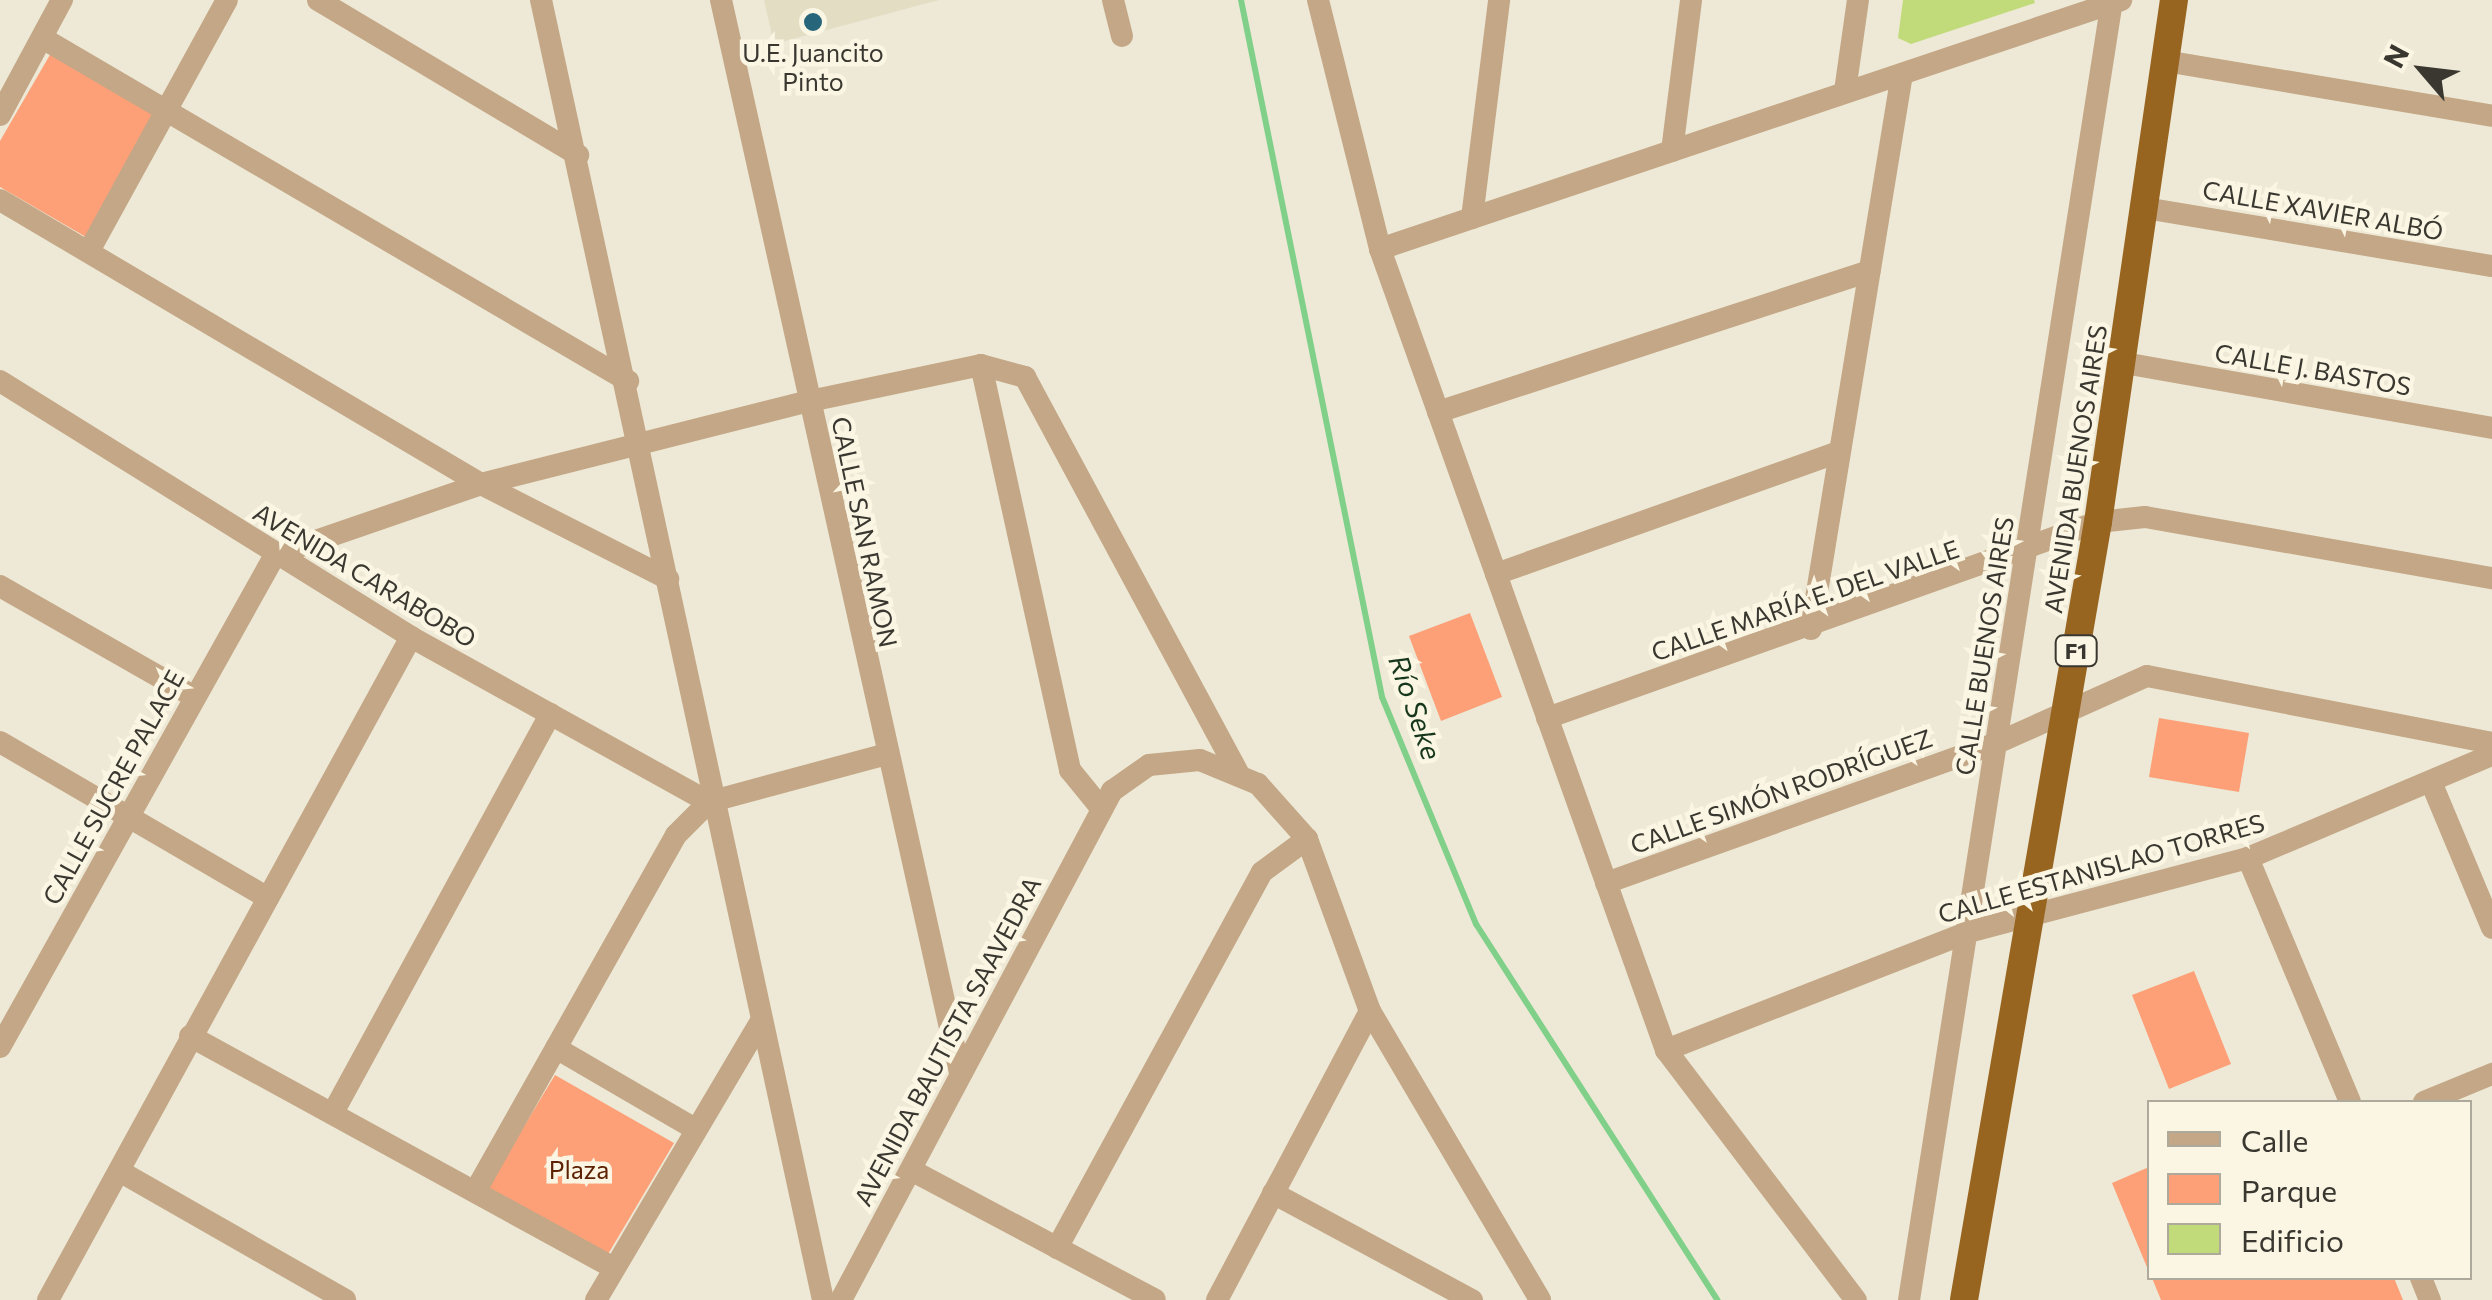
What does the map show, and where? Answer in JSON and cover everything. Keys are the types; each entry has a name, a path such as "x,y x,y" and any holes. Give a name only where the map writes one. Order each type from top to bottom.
{"highway":[{"name":"AVENIDA BUENOS AIRES","path":"1964,1300 2033,920 2124,363 2174,0"}],"street":[{"path":"0,116 62,0"},
{"path":"89,251 227,0"},
{"path":"318,0 578,155"},
{"path":"541,0 642,444 709,802 823,1300"},
{"name":"CALLE SAN RAMON","path":"721,0 883,755 960,1073"},
{"path":"1112,0 1122,36"},
{"path":"1318,0 1380,249 1666,1050 1856,1300"},
{"path":"1472,218 1498,0"},
{"path":"1672,151 1691,0"},
{"path":"1846,91 1858,0"},
{"path":"1380,249 2115,1"},
{"name":"CALLE BUENOS AIRES","path":"1909,1300 2115,1"},
{"path":"44,39 628,380"},
{"path":"2165,61 2492,116"},
{"path":"1811,629 1902,74"},
{"path":"0,200 481,484 668,579"},
{"name":"CALLE XAVIER ALBÓ","path":"2145,208 2492,266"},
{"path":"1438,412 1870,271"},
{"name":"CALLE J. BASTOS","path":"2124,363 2492,428"},
{"path":"981,365 1070,770 1101,808"},
{"path":"275,555 481,484 810,401 981,365 1025,377 1239,774 1307,839 1370,1011 1540,1300"},
{"name":"AVENIDA CARABOBO","path":"0,381 411,637 709,802"},
{"path":"1496,574 1839,452"},
{"name":"CALLE MARÍA E. DEL VALLE","path":"1547,718 1811,629 2098,522 2145,517 2492,578"},
{"name":"CALLE SUCRE PALACE","path":"0,1047 275,555"},
{"path":"0,586 193,696"},
{"path":"48,1300 122,1172 190,1036 411,637"},
{"name":"CALLE SIMÓN RODRÍGUEZ","path":"1606,883 1997,743 2147,676 2492,743"},
{"path":"335,1109 550,714"},
{"path":"0,742 268,898"},
{"path":"476,1190 676,835 709,802 883,755"},
{"name":"CALLE ESTANISLAO TORRES","path":"1666,1050 1968,932 2033,920 2248,858 2492,755"},
{"name":"AVENIDA BAUTISTA SAAVEDRA","path":"841,1300 1101,808 1129,773 1148,766 1200,760 1239,774"},
{"path":"2431,782 2492,928"},
{"path":"1057,1248 1262,872 1307,839"},
{"path":"2248,858 2349,1100"},
{"path":"1217,1300 1370,1011"},
{"path":"596,1300 760,1021"},
{"path":"190,1036 335,1109 613,1268"},
{"path":"556,1048 694,1129"},
{"path":"2429,1100 2492,1074"},
{"path":"911,1170 1155,1300"},
{"path":"122,1172 345,1300"},
{"path":"1274,1193 1472,1300"}],"shaded area":[{"name":"U.E. Juancito Pinto","path":"764,0 939,0 774,44"}],"green space":[{"path":"51,53 158,115 86,237 0,187 0,141"},
{"path":"1470,613 1502,697 1441,721 1409,636"},
{"path":"2159,718 2249,733 2239,792 2149,777"},
{"path":"2194,971 2231,1064 2169,1089 2132,995"},
{"name":"Plaza","path":"555,1075 674,1143 601,1266 483,1194"},
{"path":"2147,1168 2147,1267 2112,1183"},
{"path":"2153,1280 2395,1280 2403,1300 2161,1300"}],"building":[{"path":"1903,0 2035,3 1911,44 1898,38"}],"waterway":[{"name":"Río Seke","path":"1241,0 1382,697 1476,924 1717,1300"}],"place":[{"name":"U.E. Juancito Pinto","path":"813,22"}]}
